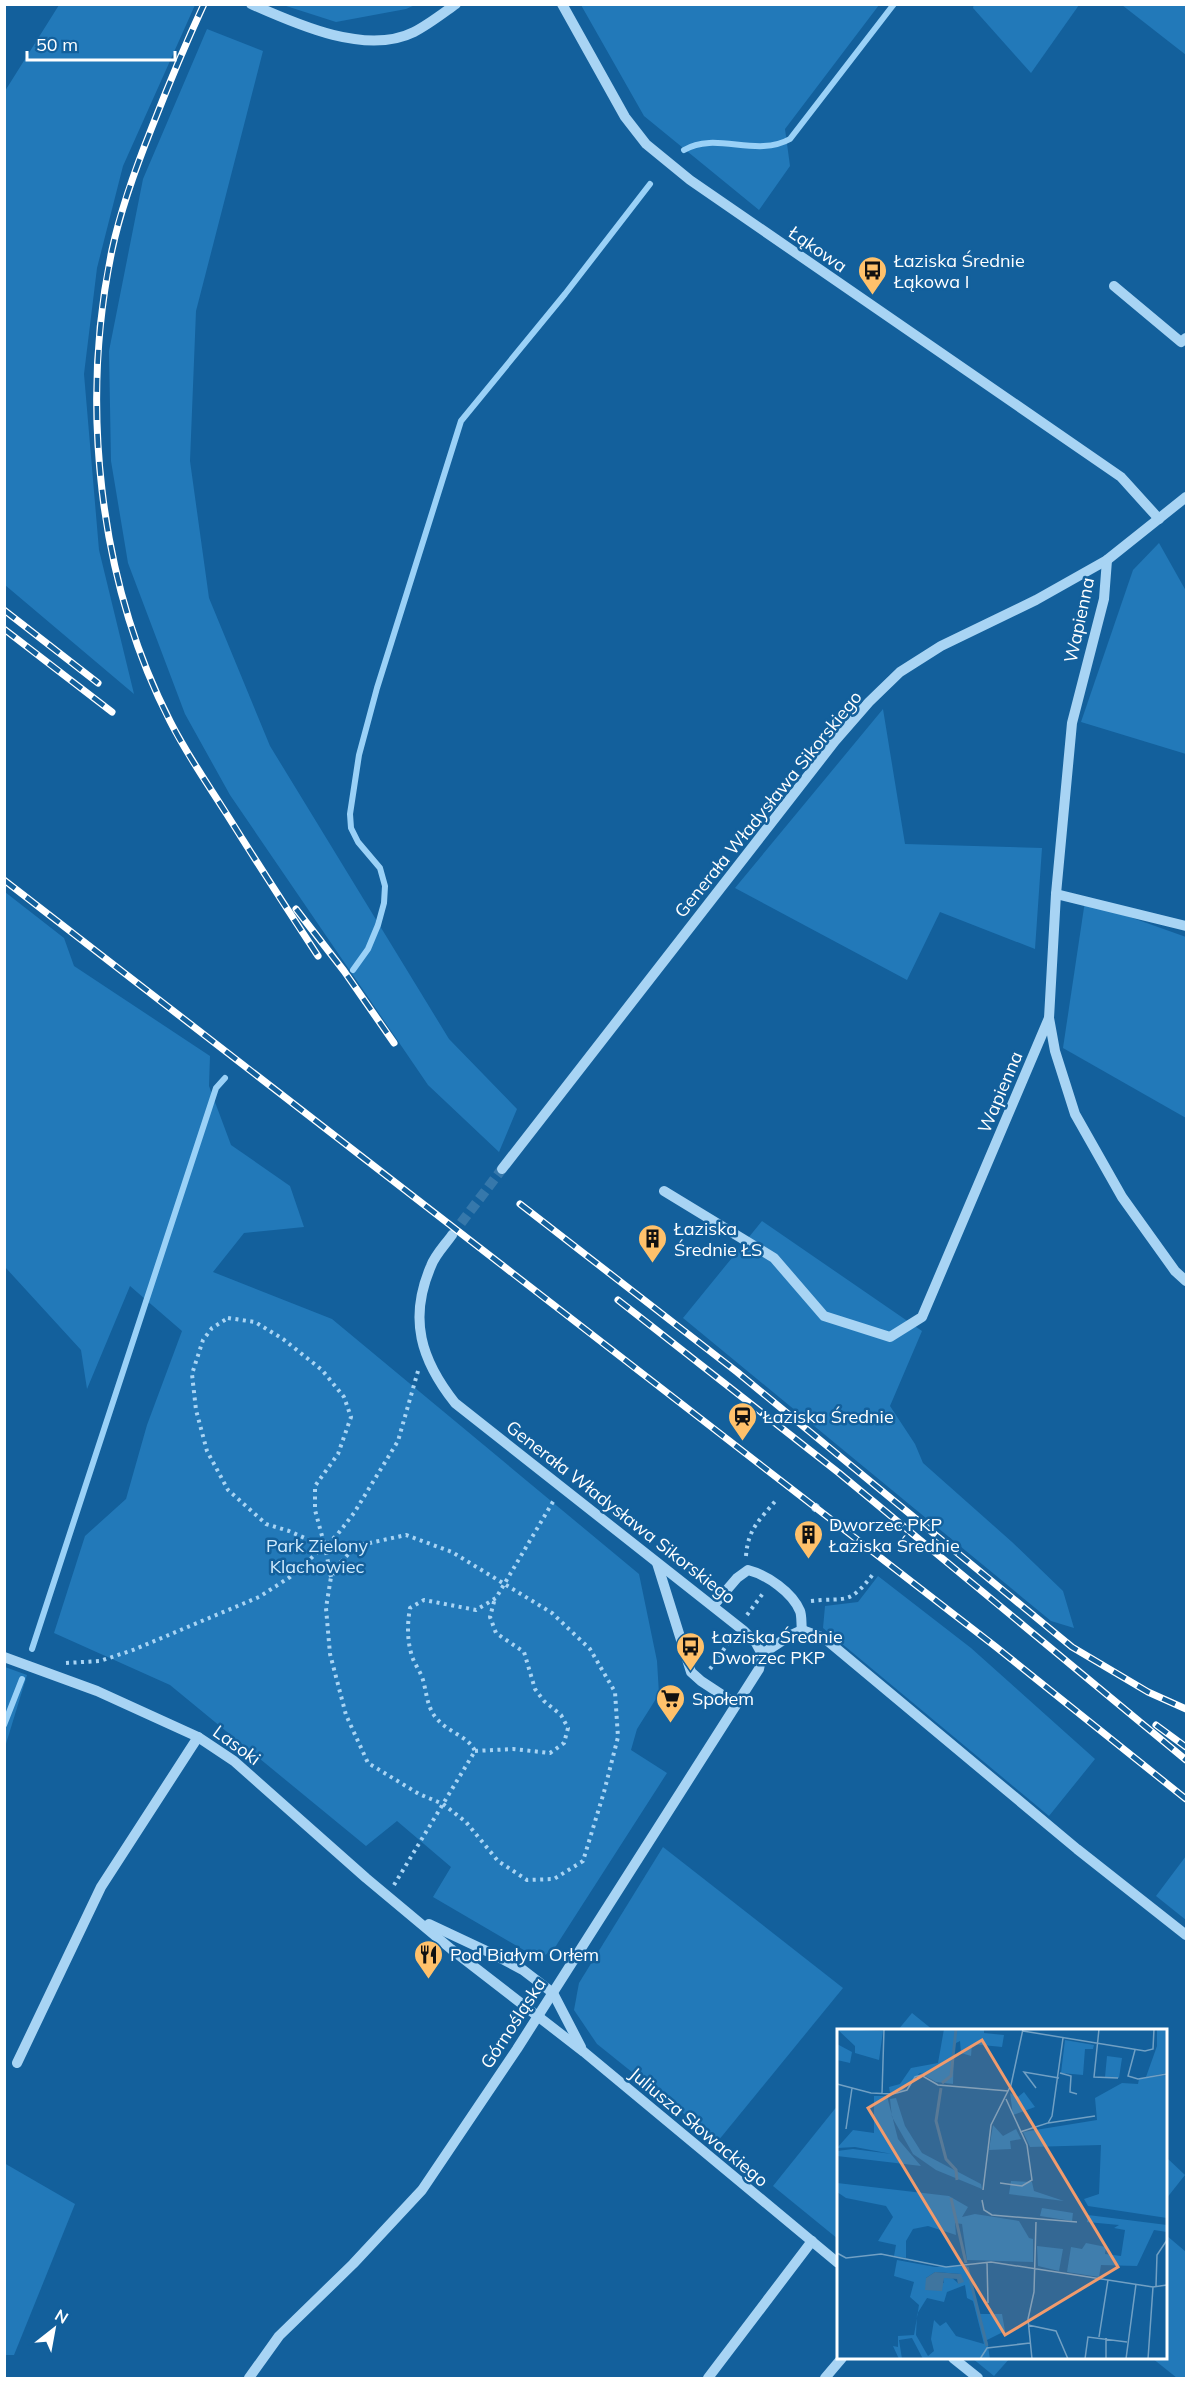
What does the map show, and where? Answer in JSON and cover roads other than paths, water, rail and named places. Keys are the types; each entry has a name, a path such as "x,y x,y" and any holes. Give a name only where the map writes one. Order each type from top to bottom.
{"street":[{"path":"251,4 290,21 354,40 383,41 413,33 456,4"},
{"name":"Łąkowa","path":"562,4 625,117 646,144 690,180 1121,477 1159,519"},
{"path":"1114,286 1181,342 1186,338"},
{"name":"Generała Władysława Sikorskiego","path":"502,1169 835,741 868,702 900,672 941,646 1036,600 1107,560 1186,496"},
{"name":"Wapienna","path":"664,1191 774,1258 824,1316 890,1337 922,1317 1049,1018 1056,894 1072,723 1104,599 1107,560"},
{"path":"1056,894 1186,926"},
{"path":"1049,1018 1055,1052 1075,1114 1122,1197 1175,1271 1186,1281"},
{"name":"Generała Władysława Sikorskiego","path":"452,1235 431,1264 420,1301 423,1350 437,1380 455,1403 744,1631 756,1643 762,1654"},
{"path":"657,1563 691,1672 701,1682 736,1704"},
{"path":"713,1606 737,1578 748,1570 760,1573 790,1596 801,1612 802,1630"},
{"path":"762,1654 790,1635 802,1630 824,1638 1077,1849 1186,1935"},
{"name":"Górnośląska","path":"249,2379 279,2336 353,2265 422,2190 553,1993 759,1669 762,1654"},
{"name":"Lasoki","path":"4,1657 97,1691 198,1737 234,1761 267,1788 388,1896 415,1917"},
{"path":"17,2063 101,1887 198,1737"},
{"path":"415,1917 495,1955 522,1970 553,1993 584,2052"},
{"name":"Juliusza Słowackiego","path":"415,1917 451,1949 584,2052 837,2262"},
{"path":"708,2379 812,2241"},
{"path":"825,2379 841,2359"},
{"path":"954,2359 978,2379"}],"waterway":[{"path":"684,150 709,143 764,146 790,139 894,4"},
{"path":"353,970 368,949 378,925 384,903 385,886 380,868 358,842 351,828 350,814 359,755 377,688 461,421 565,294 650,184"},
{"path":"32,1649 216,1088 225,1078"},
{"path":"4,1725 22,1679"}],"tunnel":[{"path":"452,1235 502,1169"}],"railway":[{"path":"204,4 140,157 124,203 112,250 102,308 97,368 97,429 102,490 112,550 126,609 146,667 170,721 197,768 318,956"},
{"path":"4,610 98,683"},
{"path":"4,629 112,712"},
{"path":"4,880 996,1647 1186,1799"},
{"path":"296,909 344,971 394,1043"},
{"path":"520,1204 737,1372 1072,1647 1148,1692 1186,1709"},
{"path":"618,1300 839,1473 1186,1760"},
{"path":"1156,1725 1186,1747"}],"place":[{"name":"Łaziska Średnie Łąkowa I","path":"873,296"},
{"name":"Łaziska Średnie ŁS","path":"653,1264"},
{"name":"Łaziska Średnie","path":"742,1442"},
{"name":"Dworzec PKP Łaziska Średnie","path":"808,1560"},
{"name":"Łaziska Średnie Dworzec PKP","path":"691,1672"},
{"name":"Społem","path":"671,1724"},
{"name":"Pod Białym Orłem","path":"429,1980"}],"park label":[{"name":"Park Zielony Klachowiec","path":"317,1555"}]}
